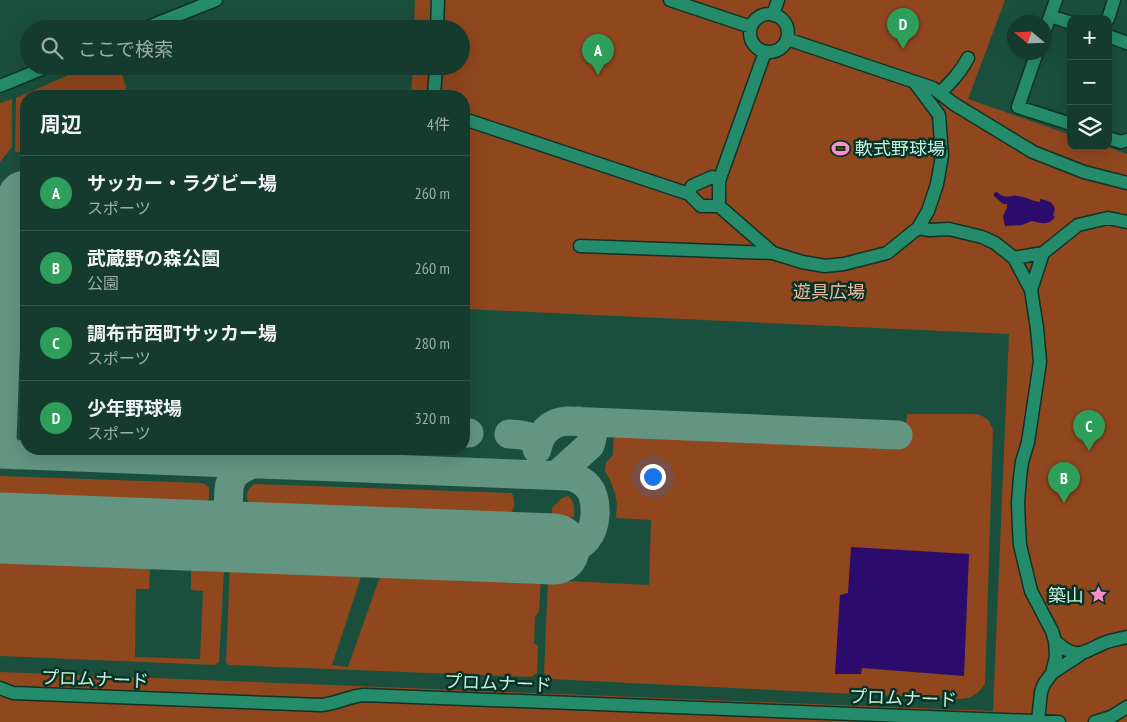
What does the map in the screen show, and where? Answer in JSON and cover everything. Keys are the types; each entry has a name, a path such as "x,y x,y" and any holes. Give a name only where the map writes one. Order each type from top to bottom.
{"street":[{"path":"166,20 216,0"},
{"path":"437,20 438,0"},
{"path":"670,0 751,27"},
{"path":"773,15 778,0"},
{"path":"1051,15 1056,0"},
{"path":"1109,15 1114,0"},
{"path":"768,14 773,15 784,21 787,27 787,39 778,49 772,52 765,52 759,50 751,40 751,27 757,18 768,14"},
{"path":"1052,16 1067,22"},
{"path":"1112,37 1127,43"},
{"path":"787,39 932,88 954,104 1033,152 1084,172 1127,183"},
{"path":"719,206 720,181 765,52"},
{"path":"940,93 962,70 968,58"},
{"path":"1035,60 1018,107 1067,122"},
{"path":"0,86 27,75"},
{"path":"434,90 435,75"},
{"path":"580,246 772,253 802,262 825,266 844,264 887,253 918,228 928,211 937,184 942,156 939,115 915,83"},
{"path":"939,115 954,104"},
{"path":"470,121 689,194 701,206 719,206 772,253"},
{"path":"1112,139 1121,142 1127,140"},
{"path":"689,194 692,186 712,177 720,181"},
{"path":"1014,258 1043,253 1078,225 1108,218 1127,222"},
{"path":"918,228 930,230 948,229 982,237 995,243 1014,258 1031,290 1040,362 1028,442 1020,477 1019,528 1020,545 1031,591 1052,631 1055,642 1056,657 1052,673"},
{"path":"1031,290 1043,253"},
{"path":"1038,721 1041,692 1052,673 1081,654 1110,641 1127,637"},
{"path":"1055,642 1066,650 1081,654"},
{"name":"プロムナード","path":"0,688 13,693 321,705 364,695 1059,722"},
{"path":"1095,722 1111,717 1127,707"}],"green space":[{"name":"遊具広場","path":"415,0 1005,0 968,99 1067,134 1067,150 1112,149 1127,154 1127,722 0,722 0,672 993,711 1009,334 470,309 470,90 411,90 412,75 470,75 470,20 414,20"},
{"path":"68,75 122,75 126,87 126,90 34,90"},
{"path":"20,96 20,152 15,152 16,98"},
{"path":"12,99 12,147 0,162 0,103"},
{"path":"907,414 975,414 987,419 993,430 985,684 976,694 957,699 549,679 544,673 548,580 649,585 651,520 616,518 617,504 615,493 605,471 606,463 613,455 614,434 904,445"},
{"path":"0,476 202,483 209,488 209,498 207,503 199,507 0,499"},
{"path":"254,484 512,493 514,505 509,515 252,508 247,496 249,489"},
{"path":"568,496 573,503 574,517 552,516 552,508 562,498"},
{"path":"0,562 150,567 149,589 136,589 135,657 200,659 203,591 191,590 191,568 224,570 219,662 215,665 0,656"},
{"path":"230,566 363,571 332,665 348,667 382,571 541,578 539,611 535,617 534,643 538,647 537,673 531,677 229,665 226,662"}],"shaded area":[{"path":"997,192 1005,197 1018,196 1040,202 1040,199 1047,201 1055,209 1053,215 1055,217 1047,223 1032,221 1022,225 1005,226 1003,216 1007,204 1003,204 994,196 994,193"},
{"path":"851,547 969,554 964,676 862,668 861,674 835,674 840,595 848,593"}],"taxiway":[{"path":"15,455 7,450 2,441 11,198 16,188 20,186"},
{"path":"537,449 538,443 547,429 567,421 898,435"},
{"path":"557,475 590,445 592,429 579,421"},
{"path":"509,434 523,435 531,438 536,444 537,449"},
{"path":"0,454 20,455"},
{"path":"26,455 569,476 587,485 593,495 595,515 593,528 587,539 577,546 564,549"},
{"path":"199,535 212,530 220,524 228,505 230,482 241,470 253,464"},
{"path":"227,510 232,520 243,532 258,538"}],"runway":[{"path":"0,528 554,549"}],"place":[{"name":"少年野球場","path":"903,49"},
{"name":"サッカー・ラグビー場","path":"598,75"},
{"name":"軟式野球場","path":"841,148"},
{"name":"調布市西町サッカー場","path":"1089,451"},
{"name":"武蔵野の森公園","path":"1064,503"},
{"name":"築山","path":"1098,595"}]}
